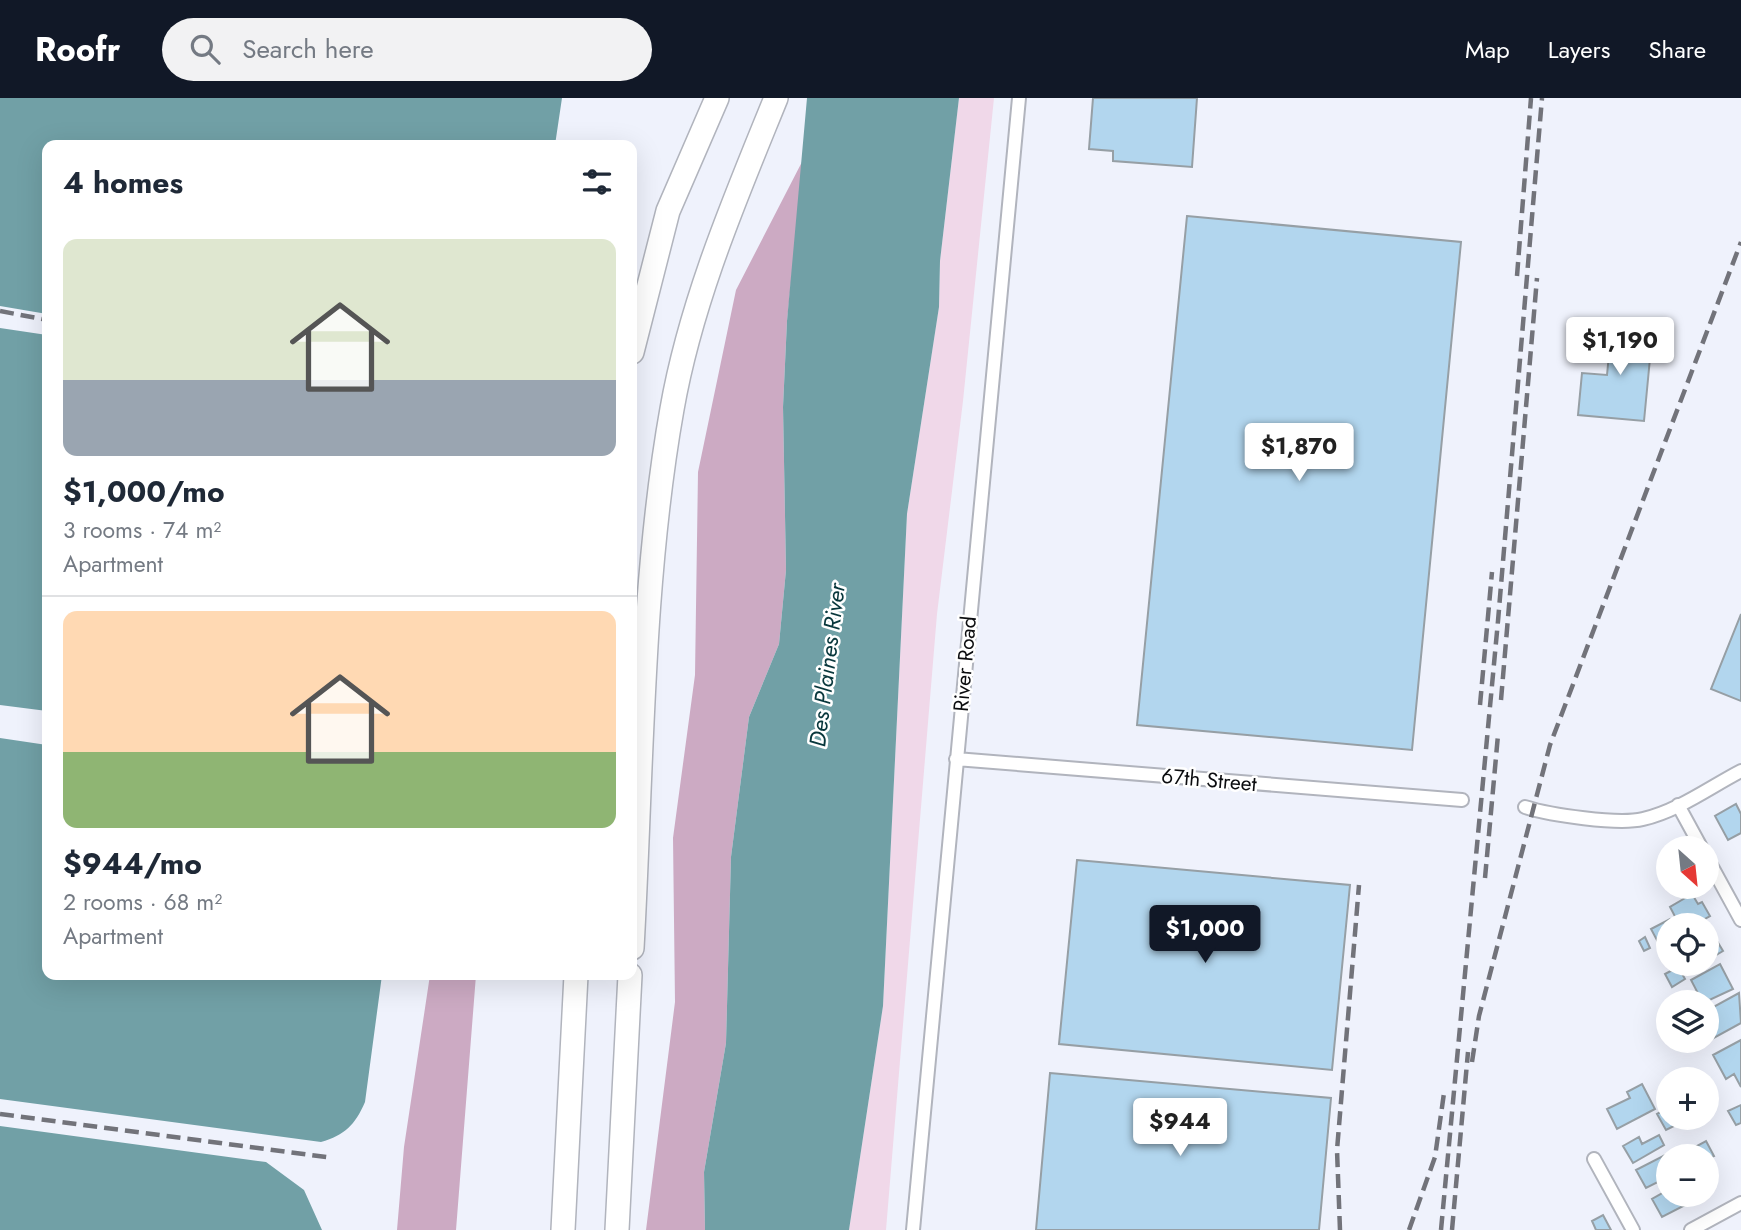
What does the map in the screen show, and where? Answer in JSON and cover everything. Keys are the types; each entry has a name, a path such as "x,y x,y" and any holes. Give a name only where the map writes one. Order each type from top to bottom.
{"highway":[{"path":"637,332 667,211 717,98"},
{"path":"637,856 654,541 672,408 694,320 720,236 776,98"},
{"path":"563,1230 576,980"},
{"path":"617,1230 630,980"}],"street":[{"name":"River Road","path":"913,1230 1018,98"},
{"name":"67th Street","path":"956,759 1462,800"},
{"path":"1525,807 1595,819 1642,820 1678,805 1741,771"},
{"path":"1678,805 1695,836"},
{"path":"1719,880 1741,920"},
{"path":"1594,1159 1633,1230"},
{"path":"1691,1230 1741,1203"}],"shaded area":[{"path":"959,98 994,98 963,401 937,614 886,1230 849,1230 883,1006 907,514 939,307 940,261"},
{"path":"804,158 787,321 783,407 786,570 779,644 749,717 731,857 726,1043 704,1172 705,1230 646,1230 675,1002 673,838 695,675 698,472 736,290"},
{"path":"429,980 476,980 456,1230 397,1230 404,1147"}],"water":[{"path":"0,98 562,98 556,140 42,140 42,313 0,306"},
{"name":"Des Plaines River","path":"807,98 959,98 940,261 939,307 907,514 883,1006 849,1230 705,1230 704,1172 726,1043 731,857 749,717 779,644 786,570 783,407 787,321"},
{"path":"0,328 42,334 42,710 0,705"},
{"path":"0,738 42,744 42,980 381,980 365,1102 348,1128 321,1142 0,1099"},
{"path":"0,1126 266,1162 304,1190 322,1230 0,1230"}],"building":[{"path":"1093,98 1197,98 1192,167 1113,161 1113,151 1089,149"},
{"path":"1187,216 1461,242 1412,750 1137,725"},
{"path":"1612,323 1653,327 1644,421 1578,415 1582,373 1607,375"},
{"path":"1741,614 1741,701 1711,689"},
{"path":"1736,804 1741,814 1741,833 1728,840 1715,816"},
{"path":"1077,860 1350,885 1332,1070 1059,1044"},
{"path":"1682,900 1696,900 1698,904 1702,902 1708,913 1673,913 1670,907"},
{"path":"1645,937 1650,948 1644,951 1639,941"},
{"path":"1719,965 1733,989 1719,996 1719,990 1696,990 1691,980 1698,976 1719,976"},
{"path":"1666,976 1683,976 1685,979 1672,987"},
{"path":"1739,993 1741,1023 1719,1035 1719,1004"},
{"path":"1741,1040 1741,1087 1734,1074 1726,1079 1713,1055"},
{"path":"1050,1073 1331,1098 1319,1230 1036,1230"},
{"path":"1642,1084 1655,1109 1617,1129 1607,1109 1630,1098 1627,1092"},
{"path":"1741,1105 1741,1123 1736,1125 1728,1111"},
{"path":"1659,1135 1664,1144 1656,1144 1656,1150 1633,1163 1623,1146 1639,1137 1642,1144"},
{"path":"1656,1160 1656,1183 1646,1188 1636,1170"},
{"path":"1656,1207 1681,1207 1662,1217"},
{"path":"1603,1215 1611,1230 1596,1230 1592,1221"}],"railway":[{"path":"1517,276 1531,98"},
{"path":"1441,1230 1498,621 1542,98"},
{"path":"1472,1062 1479,1016 1550,745 1741,242"},
{"path":"1501,700 1537,278"},
{"path":"0,311 42,319"},
{"path":"1480,705 1492,572"},
{"path":"1485,878 1498,735"},
{"path":"1340,1230 1337,1150 1359,885"},
{"path":"1452,1230 1468,1052"},
{"path":"1409,1230 1435,1157 1444,1093"},
{"path":"0,1114 333,1158"}]}
